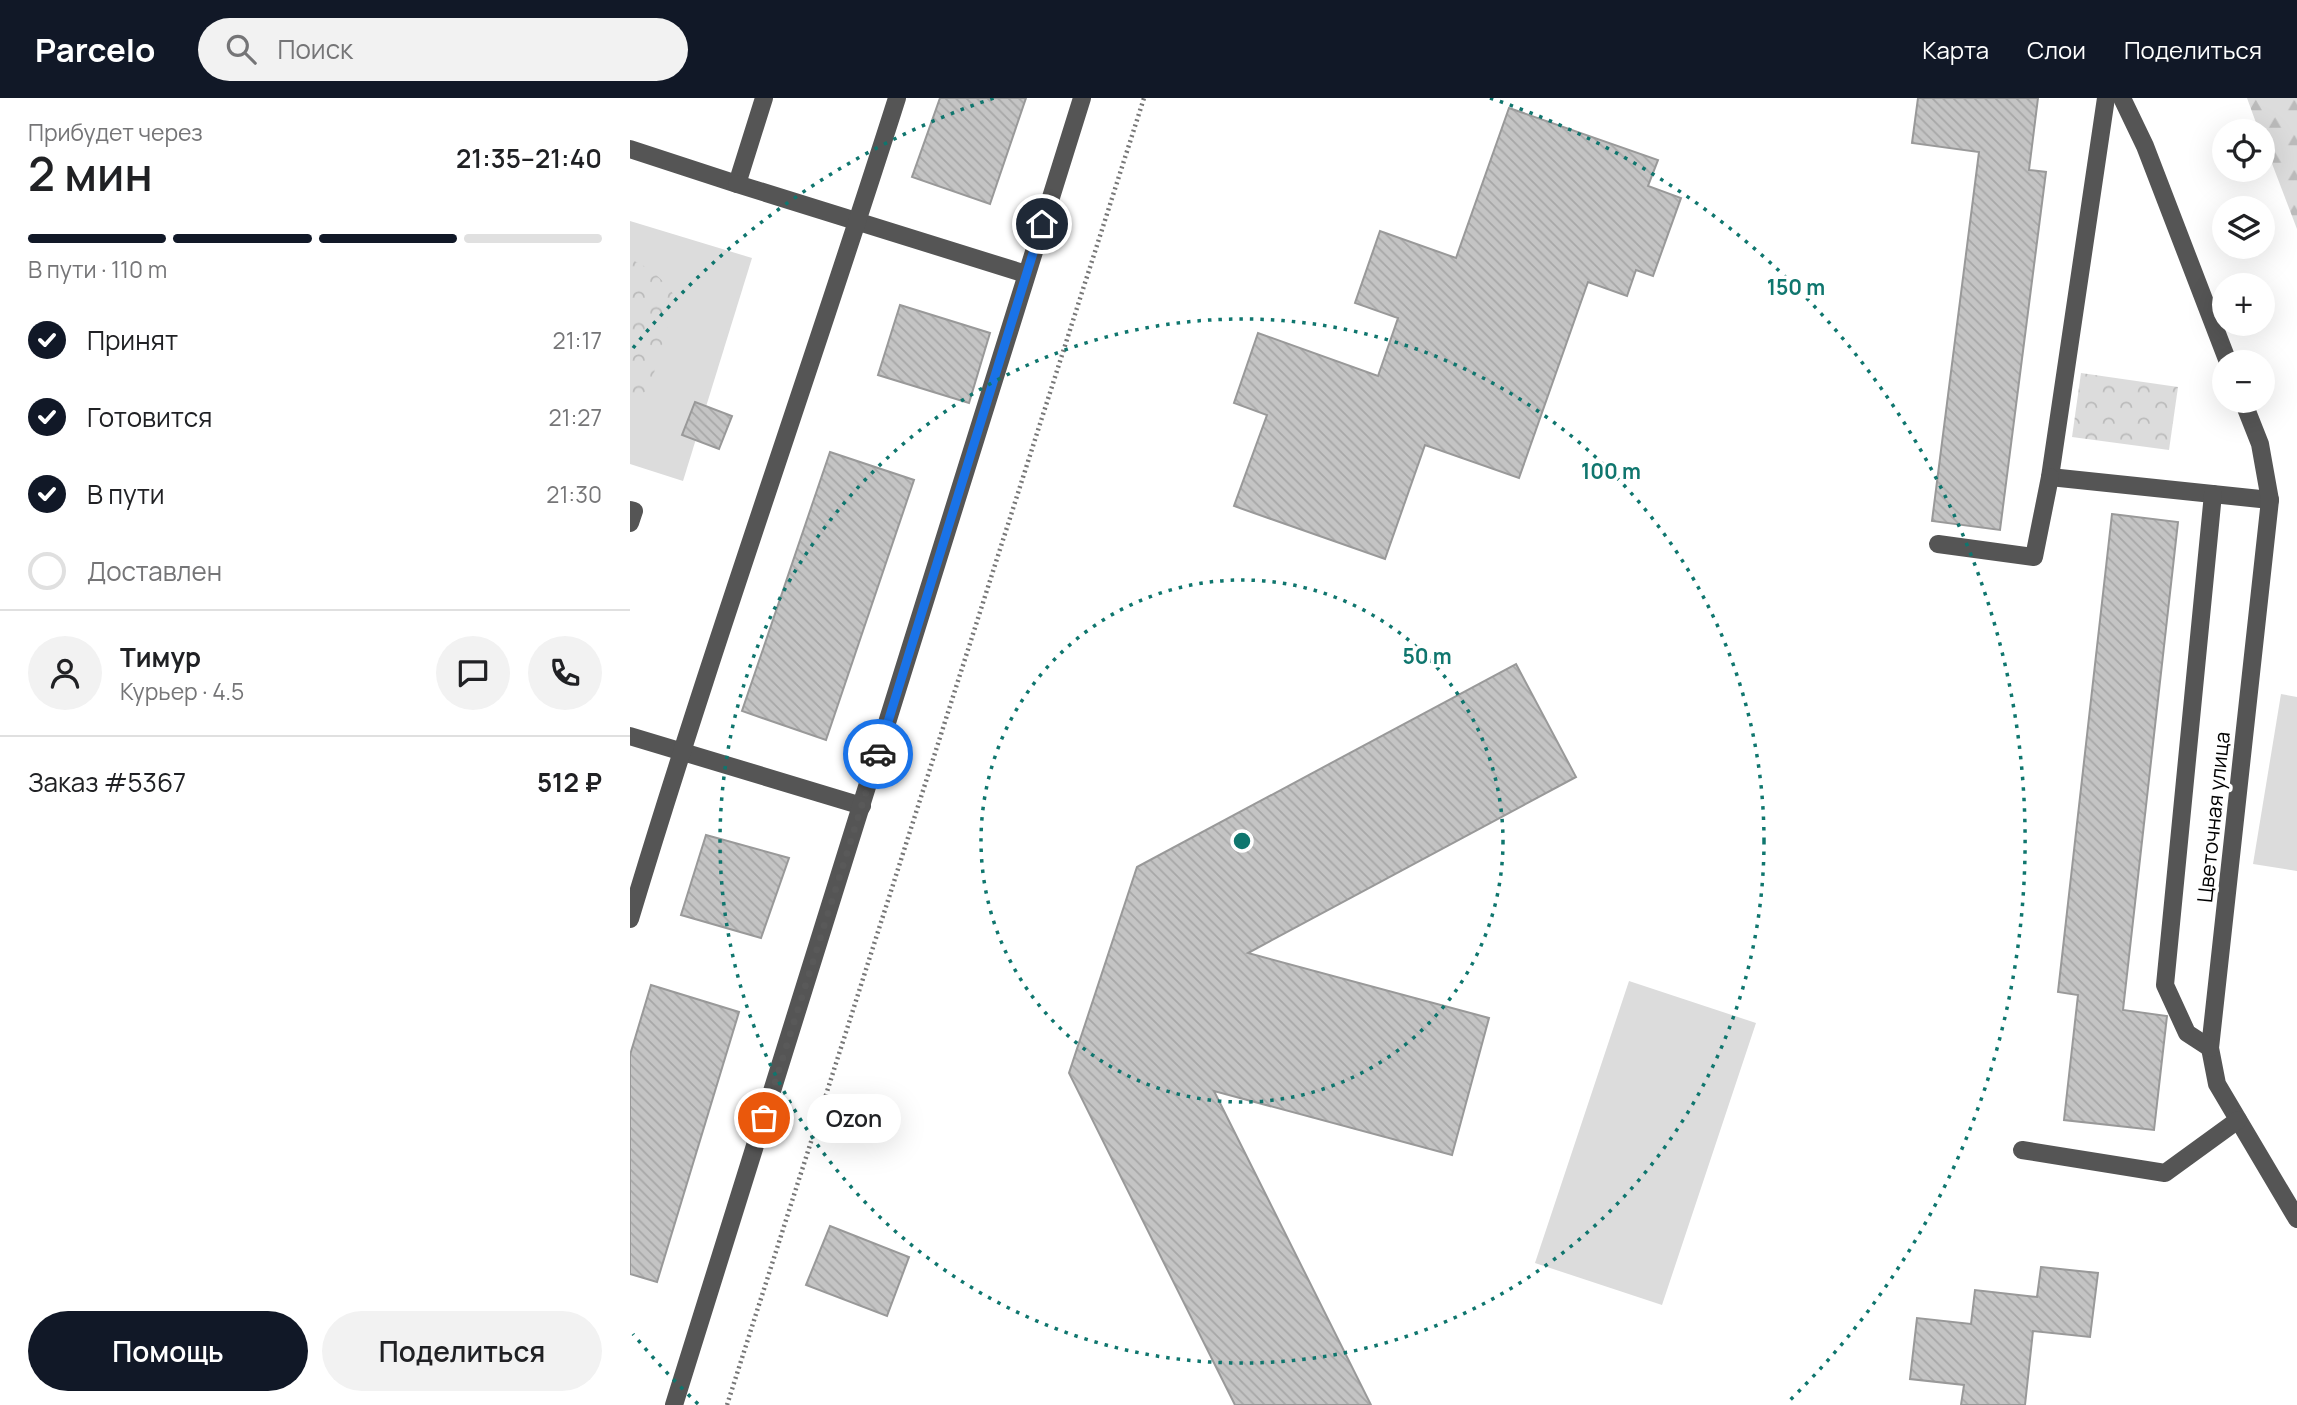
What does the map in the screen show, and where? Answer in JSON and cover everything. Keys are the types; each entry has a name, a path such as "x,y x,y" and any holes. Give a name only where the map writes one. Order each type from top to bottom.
{"street":[{"path":"737,184 764,98"},
{"path":"630,919 681,751 897,98"},
{"path":"674,1405 1082,98"},
{"path":"1938,544 2034,557 2050,477 2106,98"},
{"path":"2122,98 2145,146 2223,350"},
{"path":"630,149 1026,274"},
{"name":"Цветочная улица","path":"2248,413 2260,444 2270,500 2210,1048 2217,1084 2297,1219"},
{"path":"2050,477 2270,500"},
{"path":"2210,1048 2187,1033 2165,985 2213,494"},
{"path":"630,510 634,511 630,523"},
{"path":"630,736 862,806"},
{"path":"2022,1150 2165,1173 2238,1119"}],"path":[{"path":"727,1405 1143,98"}],"green space":[{"path":"2247,98 2297,98 2297,229 2275,171 2275,119 2255,119"},
{"path":"630,221 752,258 683,481 630,464"},
{"path":"630,259 656,275 676,298 649,390 630,399"},
{"path":"2081,373 2178,387 2169,450 2072,437"},
{"path":"2281,694 2297,697 2297,871 2253,864"},
{"path":"1629,981 1756,1023 1662,1305 1535,1263"}],"building":[{"path":"940,98 1026,98 990,204 912,177"},
{"path":"1918,98 2038,98 2029,170 2046,172 2000,530 1932,521 1979,152 1912,143"},
{"path":"1509,108 1658,160 1648,186 1681,198 1653,276 1636,270 1627,296 1588,282 1519,478 1425,445 1385,559 1234,506 1267,415 1234,403 1258,333 1378,376 1398,318 1355,303 1380,231 1456,258"},
{"path":"900,305 990,333 969,403 878,375"},
{"path":"695,402 732,416 719,449 682,435"},
{"path":"830,452 914,480 826,740 742,711"},
{"path":"2112,514 2178,522 2123,1010 2167,1016 2154,1130 2064,1120 2078,995 2058,992"},
{"path":"1516,664 1576,777 1248,953 1489,1018 1452,1155 1214,1091 1371,1405 1235,1405 1069,1073 1137,867"},
{"path":"706,835 789,858 761,938 681,915"},
{"path":"651,985 739,1012 657,1282 630,1274 630,1055"},
{"path":"830,1226 909,1257 887,1316 806,1285"},
{"path":"2041,1267 2098,1273 2090,1337 2033,1331 2025,1405 1961,1405 1964,1385 1910,1379 1917,1318 1971,1324 1975,1290 2037,1297"}],"way so far":[{"path":"764,1118 878,754"}],"place":[{"name":"Ozon","path":"764,1118"}],"route":[{"path":"878,754 1042,224"}]}
